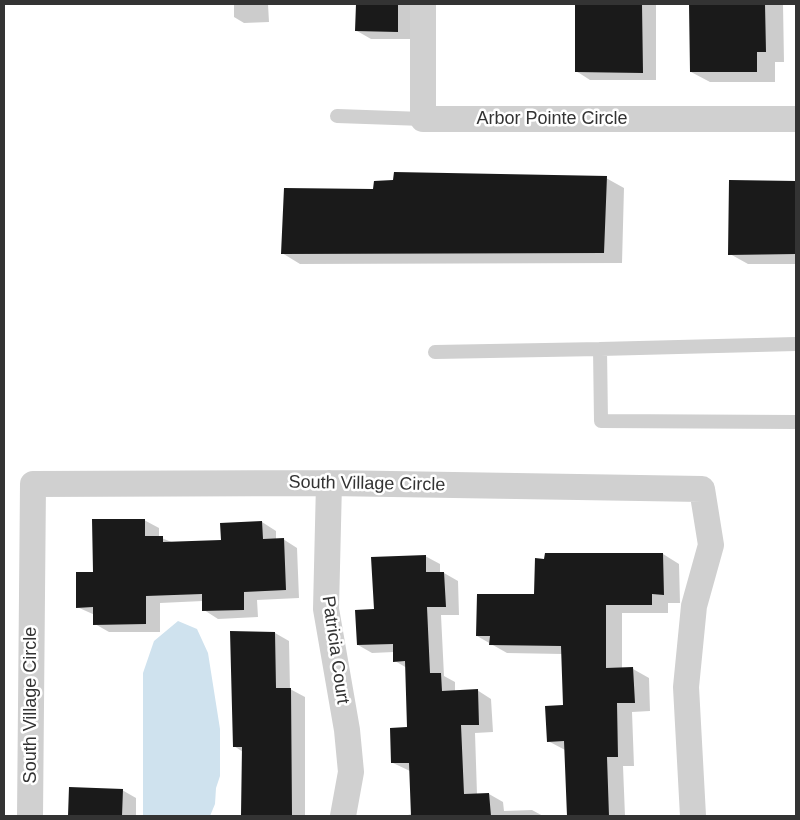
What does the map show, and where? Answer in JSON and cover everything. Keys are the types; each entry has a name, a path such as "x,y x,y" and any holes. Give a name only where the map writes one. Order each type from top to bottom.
{"street":[{"path":"423,4 423,119"},
{"name":"Arbor Pointe Circle","path":"423,119 796,119"},
{"name":"South Village Circle","path":"30,816 33,484 329,483 702,489 710,545 694,606 686,687 693,816"},
{"name":"Patricia Court","path":"329,483 326,609 347,730 351,772 343,816"}],"lane":[{"path":"337,116 423,119"},
{"path":"435,352 796,344"},
{"path":"600,349 601,422 796,422"}],"water":[{"path":"178,621 197,629 208,653 220,729 220,776 216,788 215,804 210,816 143,816 143,673 154,641"}],"building":[{"path":"356,4 398,4 398,32 355,31"},
{"path":"575,4 642,4 643,73 575,72"},
{"path":"689,4 765,4 766,52 757,52 757,72 690,72"},
{"path":"394,172 607,176 604,253 281,254 284,188 373,189 374,181 393,180"},
{"path":"729,180 796,181 796,254 728,255"},
{"path":"92,519 145,519 145,536 163,536 163,542 221,540 220,523 262,521 263,539 284,538 286,590 244,592 244,610 202,611 202,594 146,596 146,624 93,625 93,607 76,608 76,572 93,572"},
{"path":"545,553 663,553 664,595 652,594 652,605 606,605 606,668 633,667 635,703 617,703 618,757 607,757 609,816 567,816 564,741 547,742 545,706 563,705 561,646 489,645 490,636 476,636 477,594 534,594 535,558 544,559"},
{"path":"426,555 426,572 444,572 446,607 427,607 430,673 441,673 442,691 478,689 479,725 461,725 464,794 489,793 491,816 411,816 409,763 391,763 390,728 407,727 405,661 393,662 393,644 357,645 355,610 374,609 371,557"},
{"path":"230,631 275,632 276,688 291,688 292,816 241,815 242,747 233,747"},
{"path":"69,787 123,789 122,816 68,816"}]}
